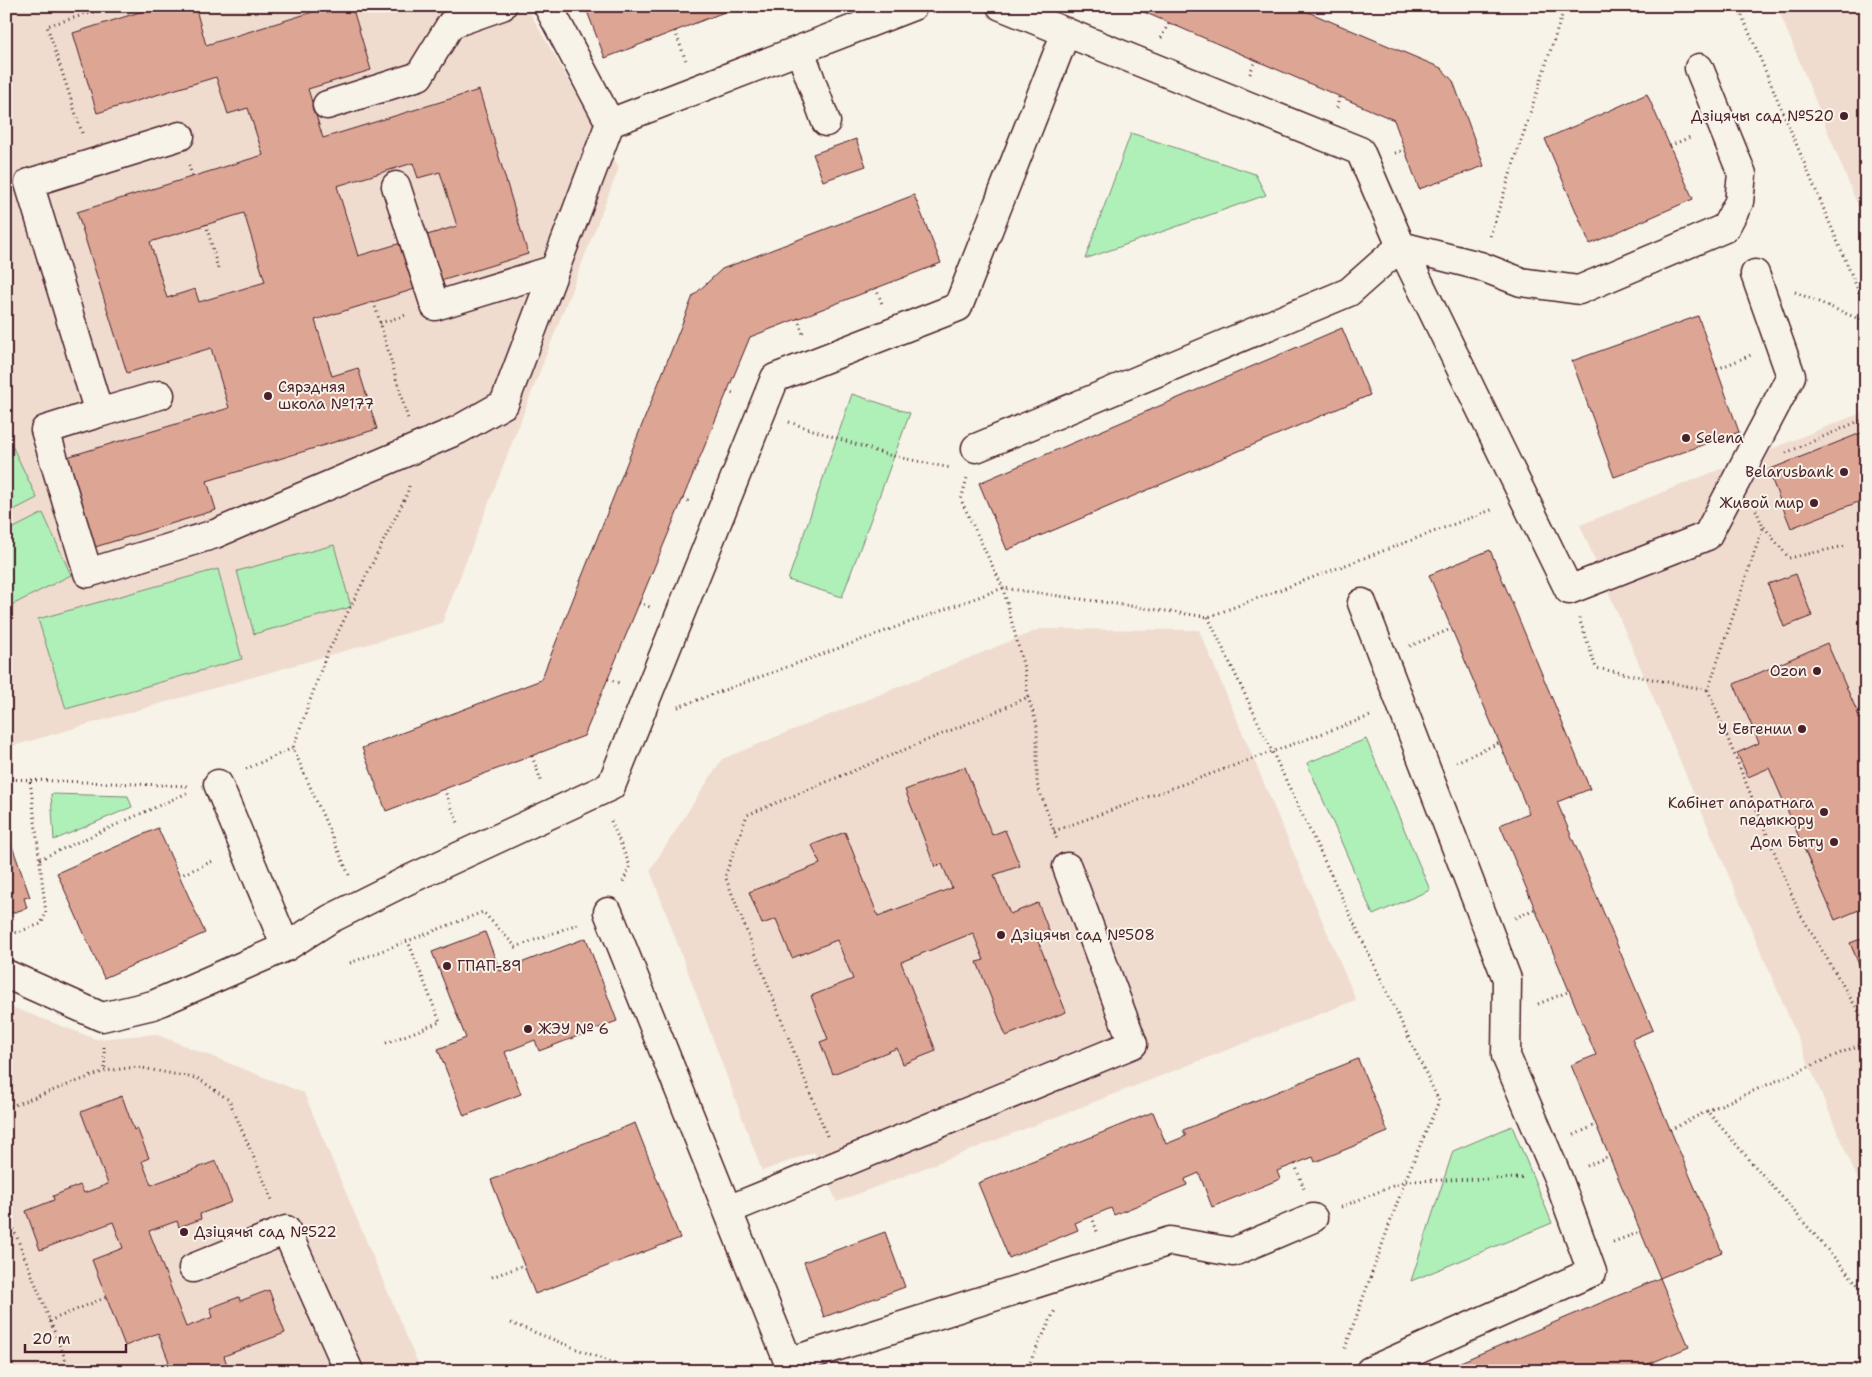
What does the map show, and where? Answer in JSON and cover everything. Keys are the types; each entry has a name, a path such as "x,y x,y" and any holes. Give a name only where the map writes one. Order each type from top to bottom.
{"lane":[{"path":"327,105 419,76 451,24 502,6"},
{"path":"548,6 610,123"},
{"path":"160,395 45,430 88,573 215,534 458,430 504,404 610,123 913,6"},
{"path":"1001,6 1360,152 1401,246 1569,590 1707,536 1791,376 1755,274"},
{"path":"6,974 102,1018 153,1005 286,947 330,919 362,903 598,790 612,786 775,378 958,307 1066,32"},
{"path":"800,50 826,122"},
{"path":"1401,246 1480,266 1524,283 1579,290 1726,228 1739,202 1742,174 1699,68"},
{"path":"99,413 28,183 180,136"},
{"path":"396,186 436,306 553,270"},
{"path":"976,448 1350,292 1401,246"},
{"path":"1362,603 1507,979 1506,1056 1558,1178 1592,1272 1370,1371"},
{"path":"209,785 244,847 286,947"},
{"path":"728,1210 1133,1044 1067,867"},
{"path":"608,912 790,1366 1170,1241 1232,1252 1313,1218"},
{"path":"193,1268 286,1230 349,1371"}],"path":[{"path":"91,163 47,26 114,6"},
{"path":"1480,266 1565,6"},
{"path":"1738,6 1866,309"},
{"path":"206,224 218,269"},
{"path":"374,302 416,448"},
{"path":"761,413 888,455 960,470"},
{"path":"1784,454 1866,418"},
{"path":"1739,473 1763,527 1789,558 1845,546"},
{"path":"362,903 293,748 326,656 407,494"},
{"path":"637,721 1003,588 1208,617 1524,498"},
{"path":"961,500 1003,588 1025,672 1028,697 1037,726 1037,784 1067,867"},
{"path":"1763,527 1708,690 1798,910 1866,1024"},
{"path":"1569,590 1596,668 1708,690"},
{"path":"1208,617 1439,1101 1405,1181 1344,1353"},
{"path":"1383,658 1451,629"},
{"path":"839,1165 725,876 747,815 1028,697"},
{"path":"1054,831 1401,705"},
{"path":"1428,774 1499,743"},
{"path":"40,859 293,748"},
{"path":"6,779 209,785"},
{"path":"6,936 41,924 46,913 30,780"},
{"path":"598,790 630,866"},
{"path":"179,876 244,847"},
{"path":"350,963 483,912 516,947 608,912"},
{"path":"386,1043 440,1022 408,941"},
{"path":"1670,1130 1707,1111 1866,1042"},
{"path":"6,1108 105,1071 137,1067 200,1079 229,1100 286,1230"},
{"path":"1707,1111 1866,1294"},
{"path":"1295,1164 1313,1218 1405,1181 1558,1178"},
{"path":"6,1210 70,1371"},
{"path":"492,1278 524,1265"},
{"path":"1026,1371 1074,1272"},
{"path":"49,1321 107,1297"},
{"path":"511,1322 633,1371"},
{"path":"1841,1371 1866,1360"}],"shaded area":[{"name":"Сярэдняя школа №177","path":"6,6 526,6 619,168 442,623 9,747 6,746"},
{"name":"Дзіцячы сад №520","path":"1777,6 1866,6 1866,226"},
{"path":"1866,411 1866,1199 1580,525"},
{"name":"Дзіцячы сад №508","path":"1040,629 1199,630 1356,1000 837,1202 814,1152 762,1171 650,870 722,759"},
{"name":"Дзіцячы сад №522","path":"6,1005 96,1039 155,1034 304,1093 421,1371 6,1371"}],"green space":[{"path":"1131,133 1255,174 1266,195 1085,259"},
{"path":"852,394 910,413 842,597 788,580"},
{"path":"6,433 37,498 6,514"},
{"path":"43,513 71,575 6,608 6,532"},
{"path":"334,545 351,607 254,634 237,571"},
{"path":"218,569 242,659 66,709 38,619"},
{"path":"1366,739 1430,890 1373,915 1307,763"},
{"path":"51,794 128,796 132,807 54,840"},
{"path":"1512,1126 1552,1223 1411,1281 1453,1151"}],"building":[{"path":"159,6 195,6 206,45 332,6 352,6 371,70 308,89 323,138 479,90 528,254 315,320 332,376 358,368 377,429 207,481 216,510 95,547 67,457 229,408 211,348 127,373 77,212 263,155 248,108 228,114 216,77 97,113 73,33","holes":["413,163 418,178 440,172 457,226 358,256 337,186","244,213 265,282 199,302 195,289 167,298 150,242"]},
{"path":"585,6 740,6 605,58"},
{"path":"1130,6 1294,6 1441,68 1453,81 1484,166 1419,189 1394,120"},
{"path":"1647,94 1693,199 1590,244 1545,139"},
{"path":"856,139 866,166 823,181 813,154"},
{"path":"914,195 941,263 750,337 584,736 386,811 362,748 541,680 693,296 722,269"},
{"path":"1698,316 1739,432 1614,477 1572,361"},
{"path":"1342,328 1370,395 1007,550 979,483"},
{"path":"1866,431 1866,499 1791,528 1768,470"},
{"path":"1490,550 1590,789 1557,802 1653,1030 1632,1039 1722,1252 1660,1278 1571,1065 1596,1055 1500,825 1529,813 1429,575"},
{"path":"1796,574 1812,616 1784,627 1768,584"},
{"name":"Дом Быту","path":"1827,643 1866,732 1866,907 1835,920 1769,768 1748,777 1737,753 1759,743 1734,684"},
{"path":"965,767 992,835 1005,830 1020,866 994,875 1010,914 1038,903 1051,936 1038,941 1066,1012 1006,1036 977,962 984,960 973,933 901,962 936,1051 903,1064 897,1048 833,1074 820,1042 828,1039 811,996 853,979 837,940 792,958 776,919 762,924 749,892 820,864 812,845 845,832 878,916 952,888 942,864 935,867 905,790"},
{"path":"158,828 205,933 104,978 57,873"},
{"path":"6,829 30,897 24,898 27,908 6,915"},
{"name":"ЖЭУ № 6","path":"485,932 500,971 586,938 617,1021 539,1051 535,1040 505,1052 521,1094 464,1116 438,1049 466,1038 432,952"},
{"path":"1866,937 1866,981 1850,943"},
{"path":"1358,1059 1388,1132 1315,1162 1313,1157 1277,1171 1280,1179 1212,1207 1199,1173 1185,1179 1187,1185 1114,1215 1111,1208 1075,1223 1078,1230 1009,1258 978,1183 1153,1112 1166,1144 1186,1136 1183,1130"},
{"path":"122,1096 134,1130 137,1128 149,1158 142,1161 151,1185 216,1161 232,1202 200,1214 201,1219 179,1227 177,1221 149,1231 186,1327 213,1317 210,1308 239,1297 240,1301 269,1290 285,1333 224,1356 229,1371 146,1371 169,1362 158,1333 125,1346 92,1260 123,1248 113,1222 40,1250 26,1211 54,1200 53,1196 80,1185 84,1193 108,1184 81,1112"},
{"path":"635,1123 680,1238 535,1294 491,1180"},
{"path":"885,1232 905,1287 824,1317 804,1262"},
{"path":"1660,1278 1689,1347 1632,1371 1439,1371"}],"place":[{"name":"Дзіцячы сад №520","path":"1844,116"},
{"name":"Сярэдняя школа №177","path":"268,396"},
{"name":"Selena","path":"1686,438"},
{"name":"Belarusbank","path":"1844,472"},
{"name":"Живой мир","path":"1814,503"},
{"name":"Ozon","path":"1817,671"},
{"name":"У Евгении","path":"1802,729"},
{"name":"Кабінет апаратнага педыкюру","path":"1824,812"},
{"name":"Дом Быту","path":"1834,842"},
{"name":"Дзіцячы сад №508","path":"1001,935"},
{"name":"ГПАП-89","path":"447,966"},
{"name":"ЖЭУ № 6","path":"528,1029"},
{"name":"Дзіцячы сад №522","path":"184,1232"}]}
